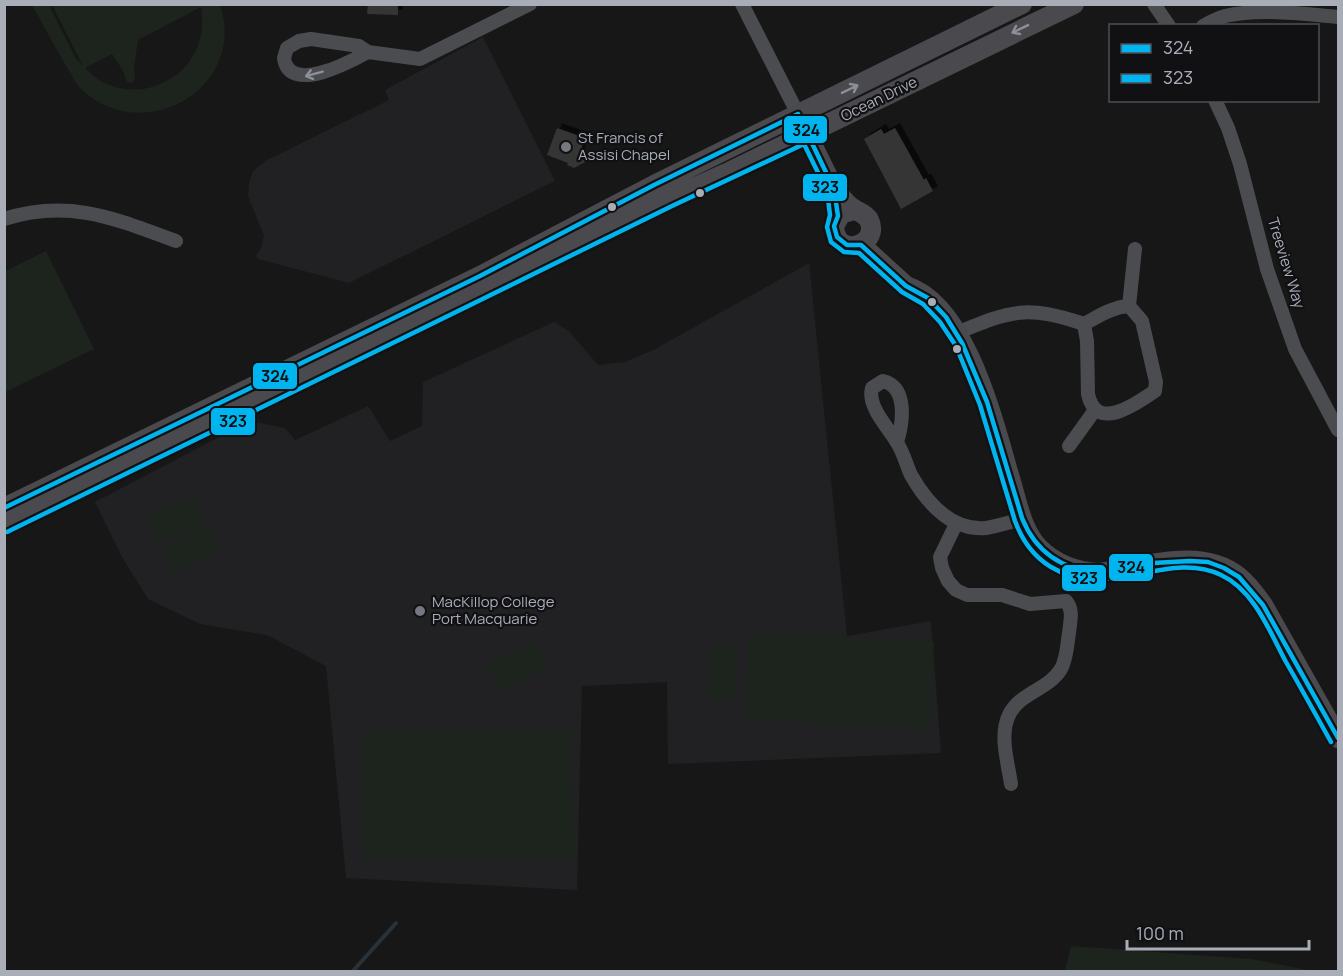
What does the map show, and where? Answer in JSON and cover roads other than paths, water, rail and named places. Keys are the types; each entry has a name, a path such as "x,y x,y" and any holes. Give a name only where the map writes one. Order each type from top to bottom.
{"main road":[{"name":"Ocean Drive","path":"4,508 480,276 654,185 1022,4"},
{"name":"Ocean Drive","path":"4,525 659,204 1074,4"},
{"path":"798,114 846,213"},
{"path":"846,213 864,213 869,221 865,240 847,245 837,237 834,226 846,213"},
{"path":"865,240 909,279 912,288 931,301 957,333 968,352 984,395 1022,519 1038,547 1070,569 1100,573 1192,560 1222,566 1238,576 1252,589 1263,605 1338,738"}],"street":[{"path":"368,52 306,77 294,75 284,63 287,48 303,39 359,46 368,52 420,59 530,4"},
{"path":"742,4 798,114"},
{"path":"1154,4 1168,24"},
{"path":"1207,24 1223,16 1244,13 1338,17"},
{"name":"Treeview Way","path":"1216,102 1240,164 1267,269 1295,349 1338,430"},
{"path":"4,219 39,210 85,212 112,218 176,241"},
{"path":"1084,324 1087,341 1088,394 1095,410 1102,414 1118,412 1155,391 1156,382 1142,321 1129,306 1135,249"},
{"path":"957,333 990,319 1016,312 1033,311 1054,314 1084,324 1105,312 1129,306"},
{"path":"1069,446 1095,410"},
{"path":"897,442 923,495 936,510 956,524 987,528 1022,519"},
{"path":"956,524 940,557 948,581 956,590 968,595 1002,595 1030,604 1066,602 1070,606 1071,620 1066,656 1061,669 1044,686 1015,705 1008,715 1005,738 1011,784"}],"waterway":[{"path":"352,972 396,923"}],"place":[{"name":"St Francis of Assisi Chapel","path":"566,147"},
{"name":"MacKillop College Port Macquarie","path":"420,611"}]}
